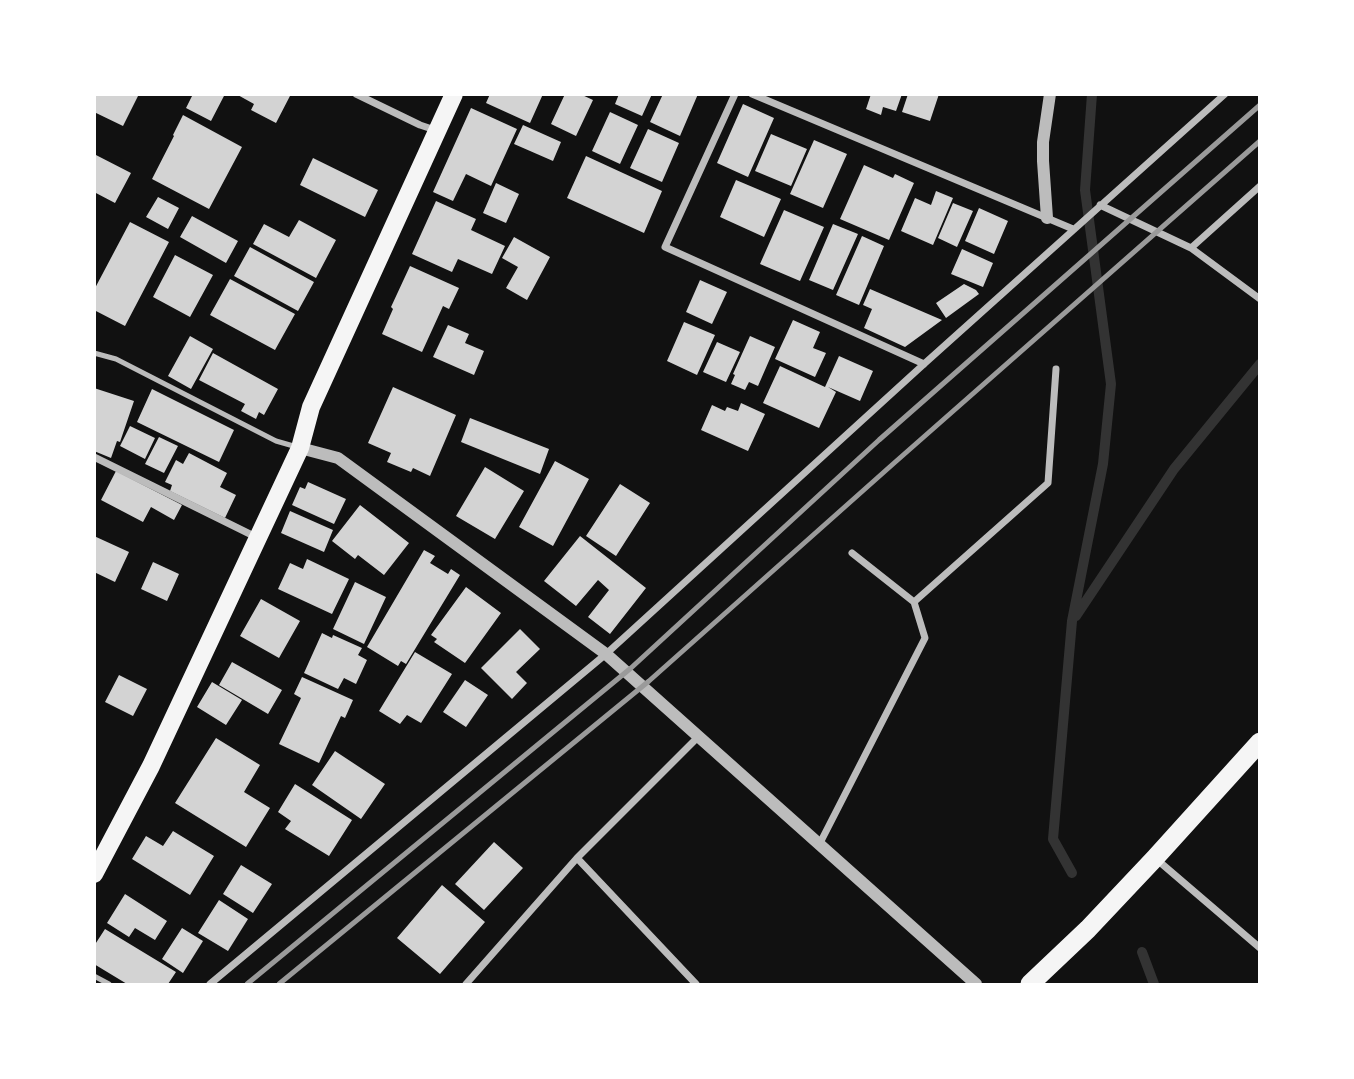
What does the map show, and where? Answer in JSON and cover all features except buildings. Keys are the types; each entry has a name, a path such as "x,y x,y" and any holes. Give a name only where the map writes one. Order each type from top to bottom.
{"highway":[{"path":"1030,985 1088,929 1256,751"}],"main road":[{"path":"94,874 151,766 259,538 300,448 311,407 453,94"}],"street":[{"path":"355,94 438,131"},
{"path":"734,94 665,247 924,364"},
{"path":"752,94 1073,229"},
{"path":"1047,218 1043,142 1050,94"},
{"path":"210,985 606,654 1224,94"},
{"path":"1191,248 1259,186"},
{"path":"1100,205 1191,248 1259,299"},
{"path":"914,602 1048,483 1056,369"},
{"path":"300,448 338,458 606,654 976,985"},
{"path":"94,457 259,538"},
{"path":"819,845 925,638 914,602 852,553"},
{"path":"466,985 577,858 698,737"},
{"path":"577,858 696,985"},
{"path":"1155,858 1259,948"}],"lane":[{"path":"94,353 116,359 276,442 300,448"},
{"path":"94,975 109,985"}],"waterway":[{"path":"1072,873 1053,839 1072,621 1103,464 1111,384 1085,190 1092,94"},
{"path":"1076,616 1174,469 1260,364"},
{"path":"1142,952 1154,984"}],"railway":[{"path":"247,984 631,668 879,440 1260,105"},
{"path":"279,984 649,681 1260,141"}]}
